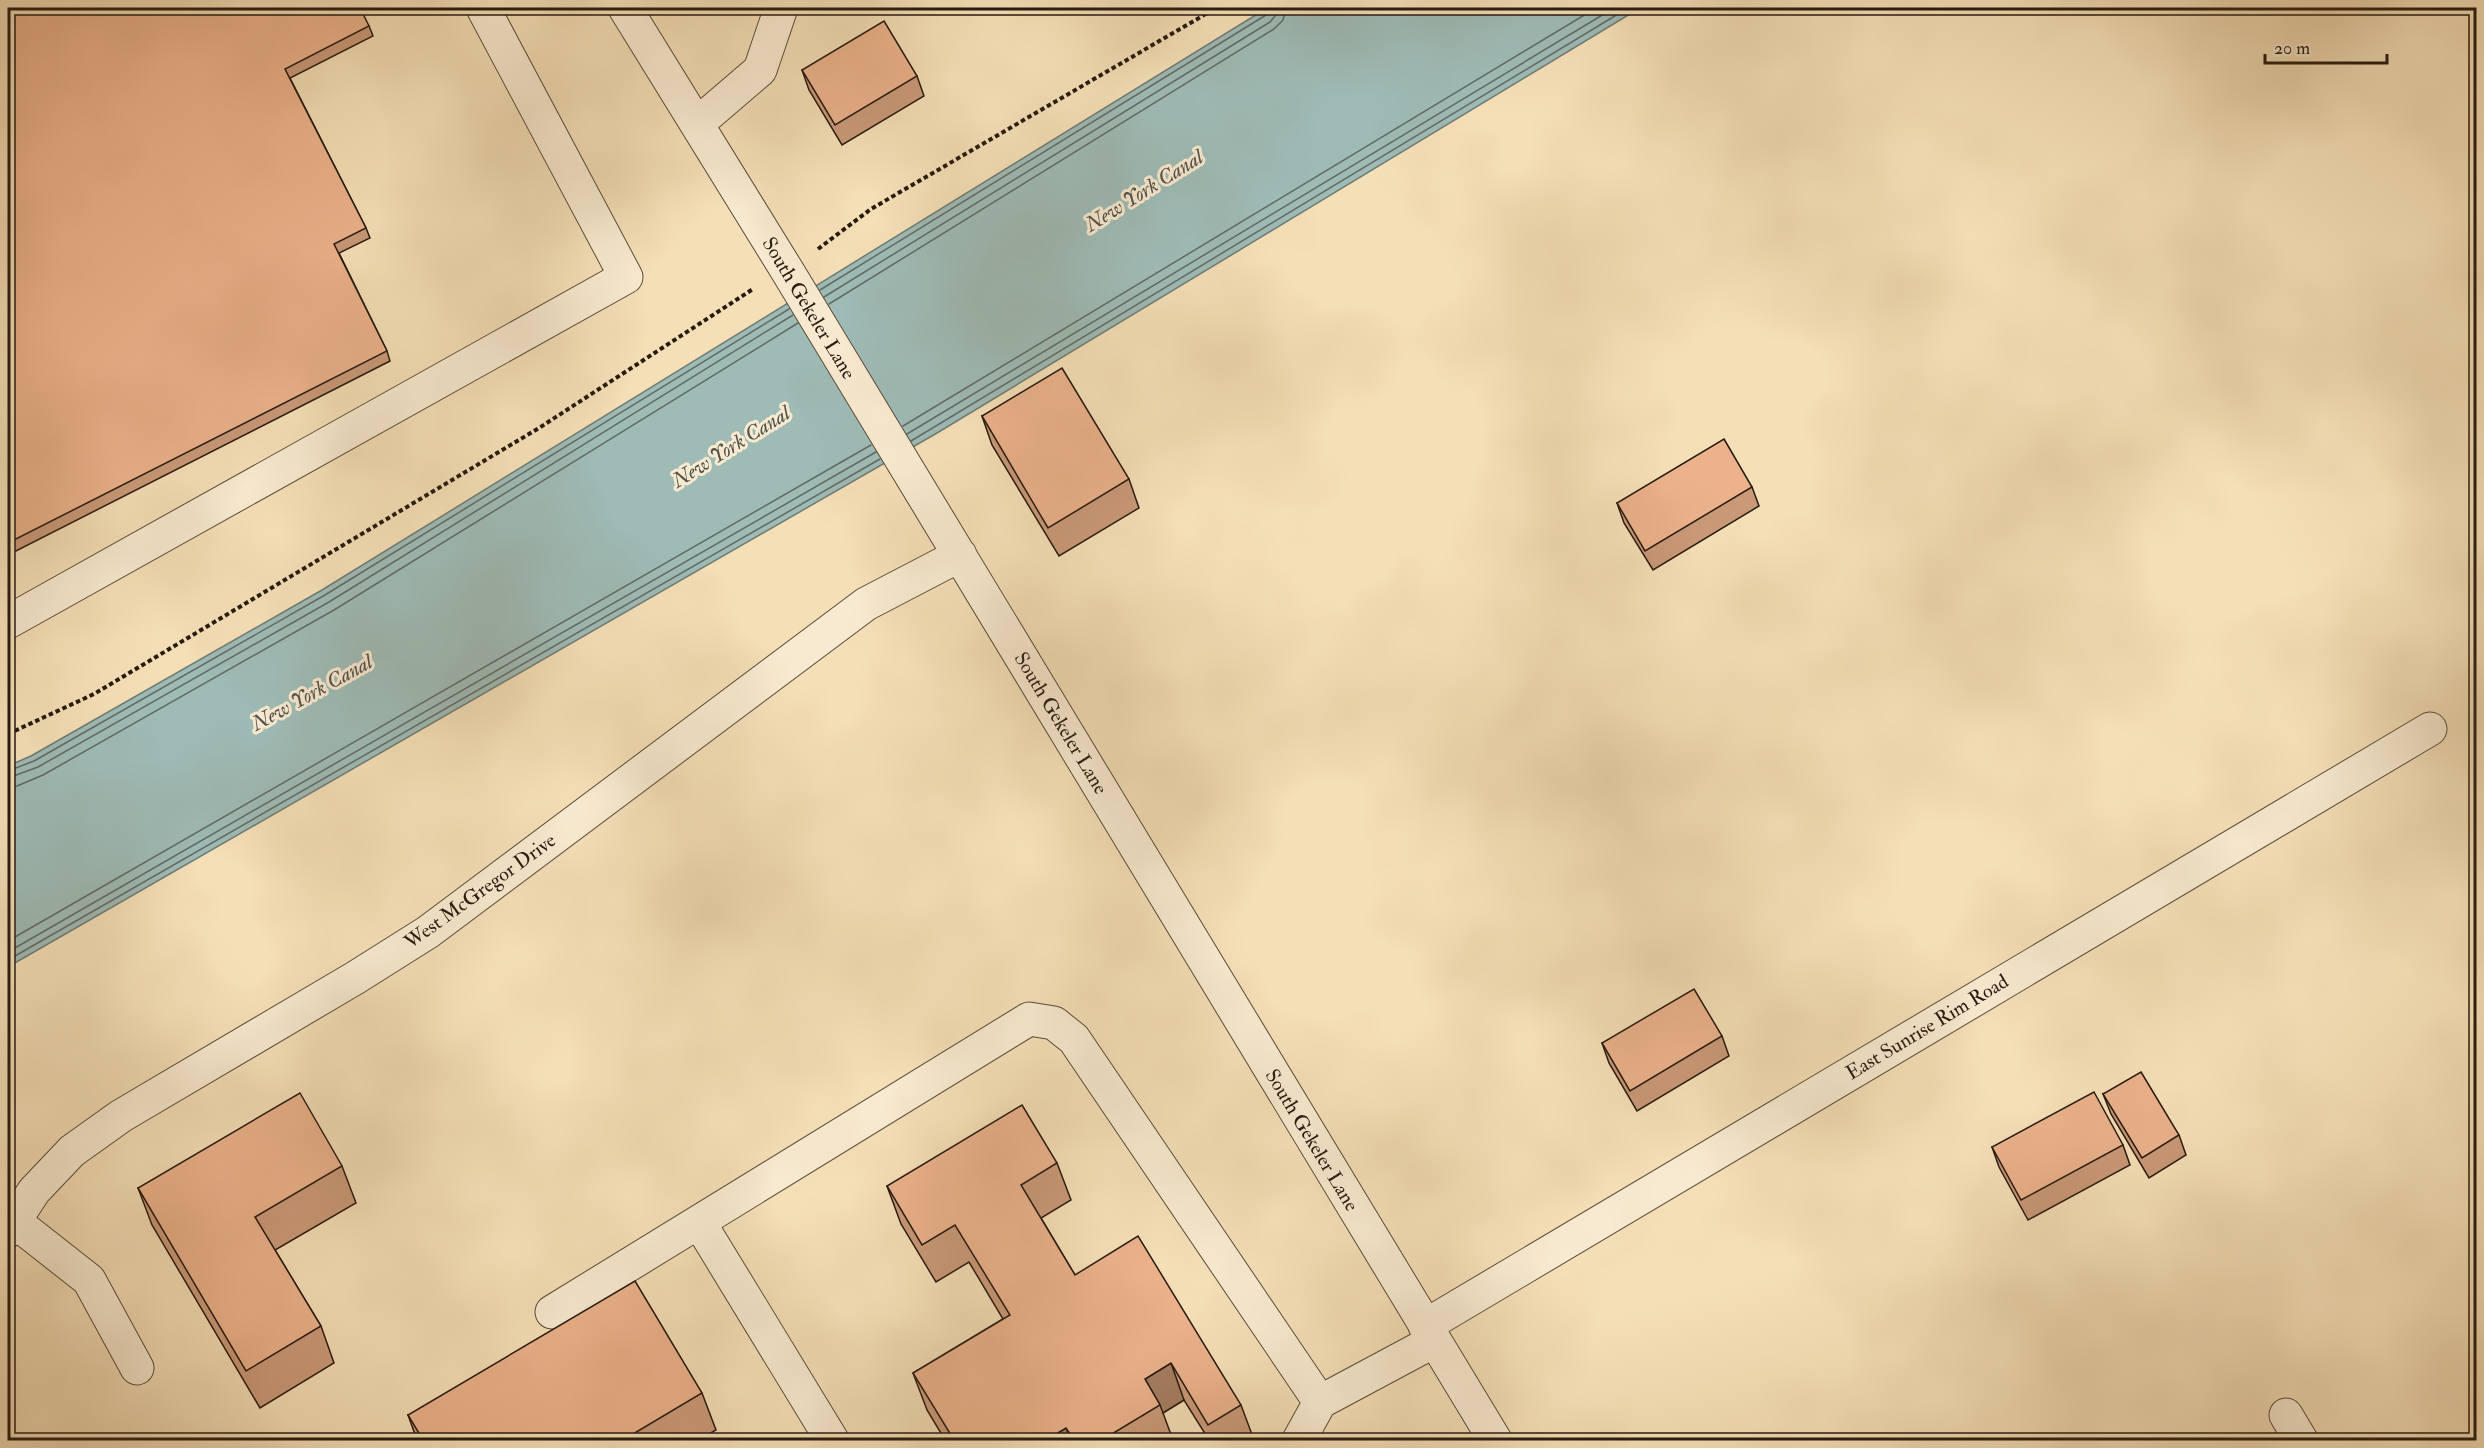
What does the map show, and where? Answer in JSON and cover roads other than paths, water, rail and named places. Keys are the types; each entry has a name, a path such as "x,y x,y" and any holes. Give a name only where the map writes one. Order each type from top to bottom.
{"street":[{"path":"8,622 626,277 483,8"},
{"name":"South Gekeler Lane","path":"625,8 960,555 1495,1440"},
{"path":"696,124 760,70 781,8"},
{"name":"West McGregor Drive","path":"11,1226 34,1191 72,1151 121,1116 355,978 428,932 866,604 960,555"},
{"name":"East Sunrise Rim Road","path":"1320,1402 2430,729"},
{"path":"552,1312 1029,1019 1054,1023 1074,1039 1320,1402 1299,1440"},
{"path":"699,1222 832,1440"},
{"path":"11,1226 89,1281 137,1368"}],"water":[{"name":"New York Canal","path":"1267,8 1640,8 937,433 8,967 8,766 31,756 322,590"}]}
